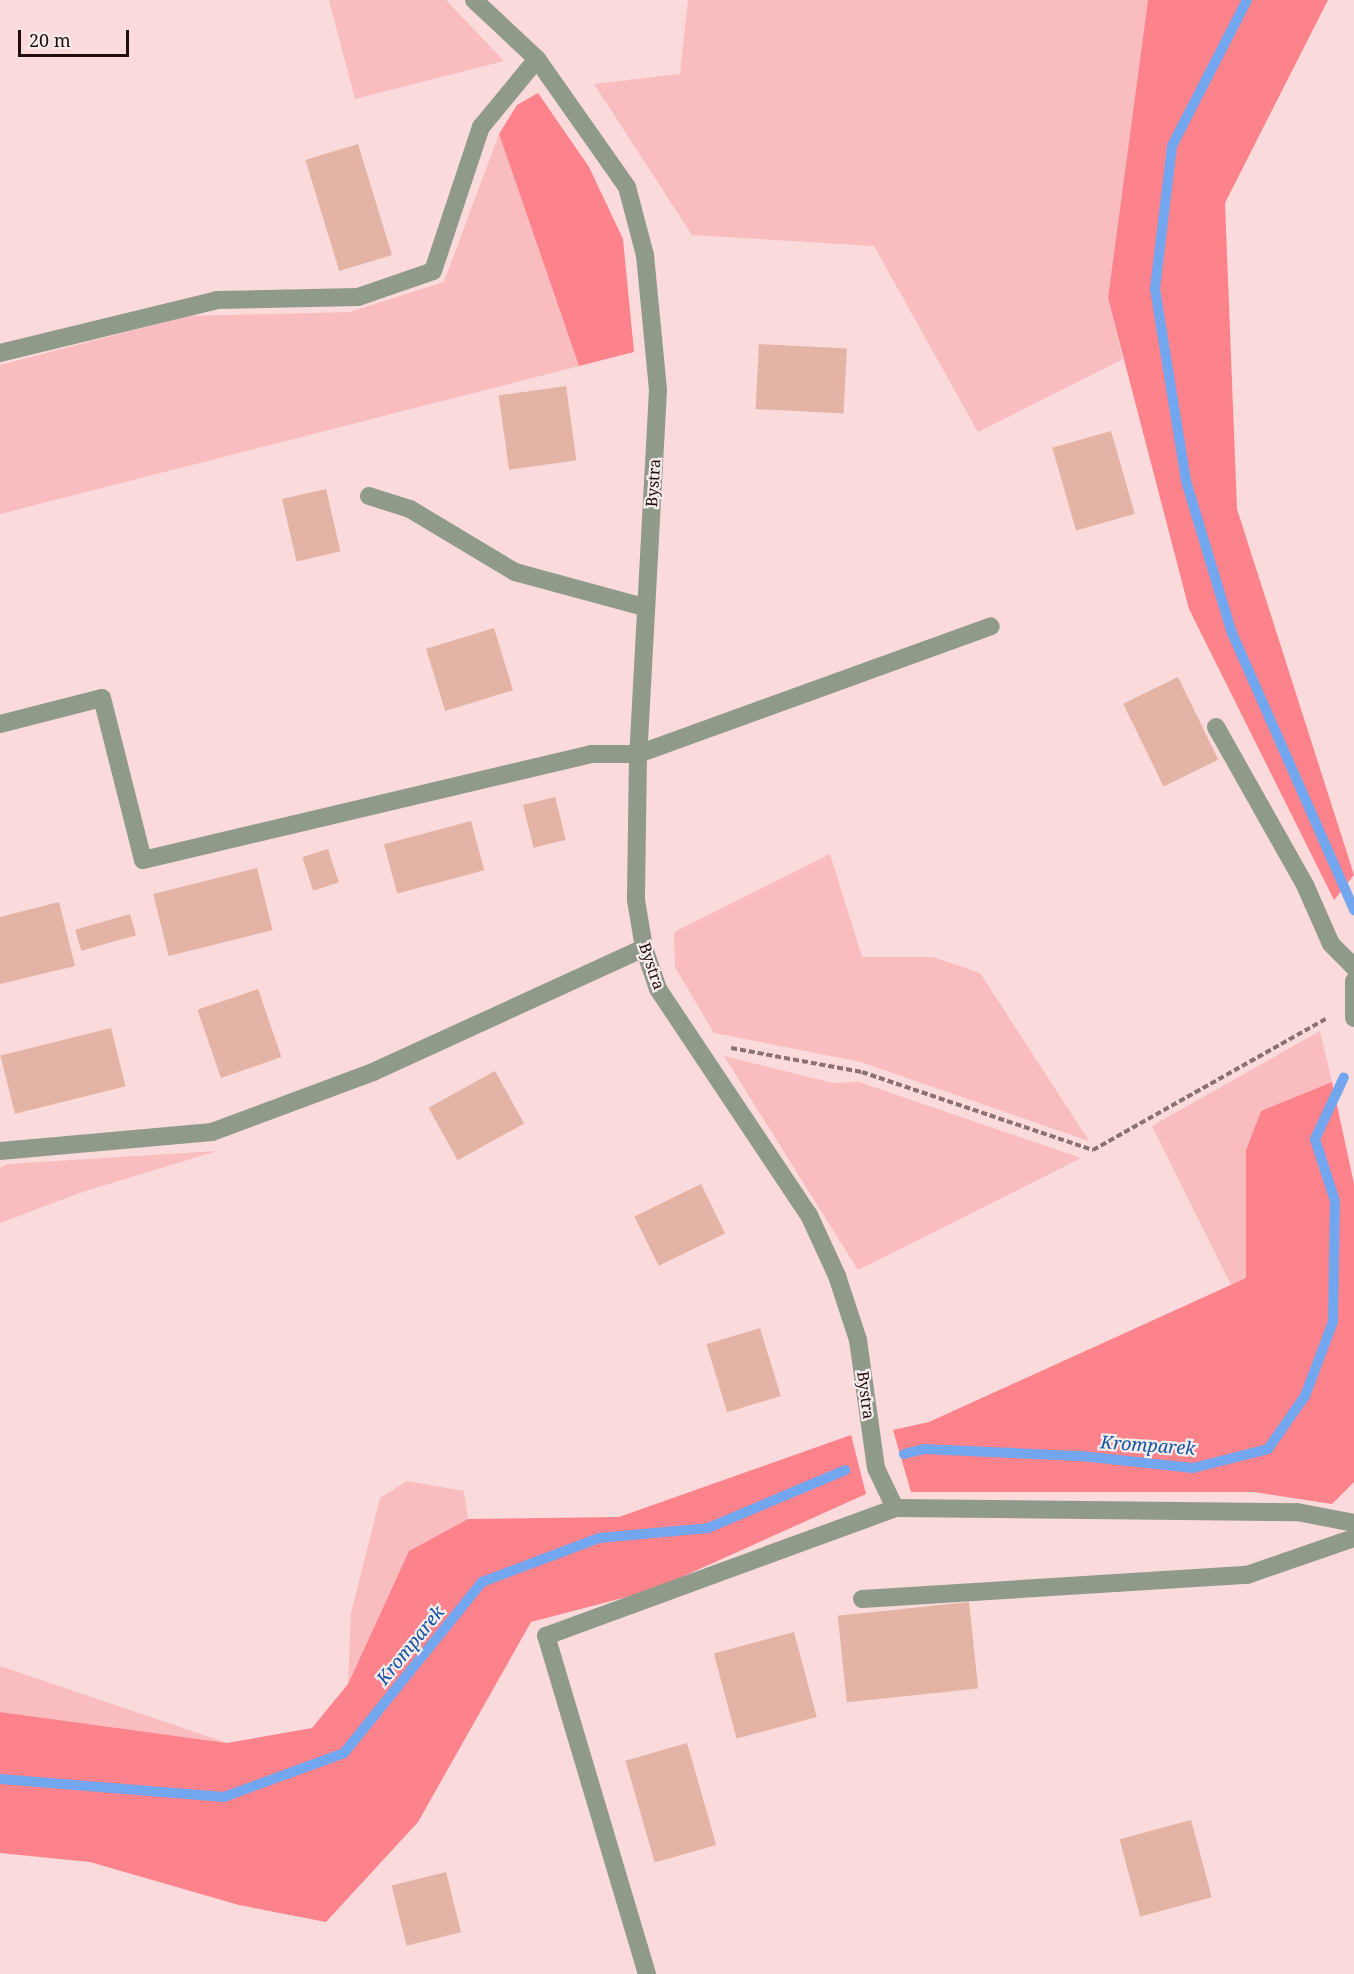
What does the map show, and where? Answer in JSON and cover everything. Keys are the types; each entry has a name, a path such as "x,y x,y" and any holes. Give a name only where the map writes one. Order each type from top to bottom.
{"street":[{"name":"Bystra","path":"474,0 537,59 627,187 645,255 658,390 644,607 638,754 636,900 644,948 658,989 809,1215 837,1276 858,1340 876,1468 895,1508"},
{"path":"0,353 218,300 358,297 433,270 481,127 537,59"},
{"path":"369,496 410,509 515,572 644,607"},
{"path":"0,724 102,698 143,860 591,754 638,754 991,626"},
{"path":"1216,727 1305,885 1331,944 1354,968"},
{"path":"0,1151 212,1132 373,1072 644,948"},
{"path":"1353,1011 1354,981"},
{"path":"647,1974 546,1636 895,1508 1297,1512 1354,1523"},
{"path":"862,1599 1247,1575 1354,1538"}],"path":[{"path":"701,1052 735,1048 862,1072 1093,1150 1353,1011"}],"shaded area":[{"path":"329,0 446,0 504,61 355,99"},
{"path":"688,0 1148,0 1108,298 1123,359 978,432 874,246 692,235 594,84 680,74"},
{"path":"1148,0 1328,0 1225,203 1237,509 1354,875 1334,900 1189,609 1108,298"},
{"path":"538,93 589,167 623,239 634,352 579,366 499,134 517,105"},
{"path":"499,134 579,366 0,514 0,365 189,316 350,312 444,282"},
{"path":"830,854 862,957 933,957 980,973 1089,1141 861,1062 714,1033 675,967 674,932"},
{"path":"1320,1031 1332,1082 1261,1111 1246,1150 1247,1278 1231,1285 1152,1126"},
{"path":"724,1056 833,1083 859,1082 1081,1158 858,1270"},
{"path":"1332,1082 1354,1184 1354,1482 1332,1504 1254,1492 911,1492 893,1430 929,1422 1246,1278 1246,1150 1261,1111"},
{"path":"217,1151 82,1192 0,1223 0,1168 8,1164"},
{"path":"851,1435 866,1494 653,1590 531,1622 418,1822 326,1922 239,1905 90,1862 0,1853 0,1712 227,1743 312,1728 348,1684 409,1551 468,1519 619,1517"},
{"path":"407,1481 464,1491 468,1519 409,1551 348,1684 351,1613 380,1498"},
{"path":"0,1666 227,1743 0,1712"}],"building":[{"path":"358,144 392,255 339,271 305,160"},
{"path":"759,344 847,349 843,414 756,409"},
{"path":"566,386 576,460 509,470 499,395"},
{"path":"1111,431 1135,514 1076,530 1052,448"},
{"path":"326,489 340,551 297,561 282,499"},
{"path":"494,628 513,690 445,711 426,649"},
{"path":"1178,677 1218,760 1164,786 1123,704"},
{"path":"555,797 566,840 534,848 523,805"},
{"path":"471,821 484,870 397,894 384,844"},
{"path":"328,849 339,882 313,891 302,857"},
{"path":"257,868 272,930 169,956 153,894"},
{"path":"59,902 75,966 0,984 0,917"},
{"path":"130,914 136,935 81,951 75,930"},
{"path":"258,989 281,1057 221,1078 197,1010"},
{"path":"111,1028 126,1086 15,1114 0,1056"},
{"path":"495,1071 524,1123 458,1160 429,1108"},
{"path":"701,1184 725,1233 659,1266 634,1216"},
{"path":"760,1328 781,1396 727,1412 706,1344"},
{"path":"969,1602 978,1689 847,1702 838,1616"},
{"path":"794,1632 817,1717 737,1738 714,1653"},
{"path":"687,1743 716,1845 655,1863 625,1761"},
{"path":"1191,1820 1212,1897 1140,1916 1120,1839"},
{"path":"446,1872 461,1932 407,1946 392,1886"}],"waterway":[{"path":"1247,0 1172,146 1155,289 1186,481 1232,633 1354,910"},
{"name":"Kromparek","path":"904,1454 924,1449 1081,1456 1193,1468 1268,1449 1305,1396 1333,1322 1335,1201 1315,1139 1344,1077"},
{"name":"Kromparek","path":"0,1779 224,1797 344,1753 482,1582 599,1538 708,1528 845,1470"}]}
